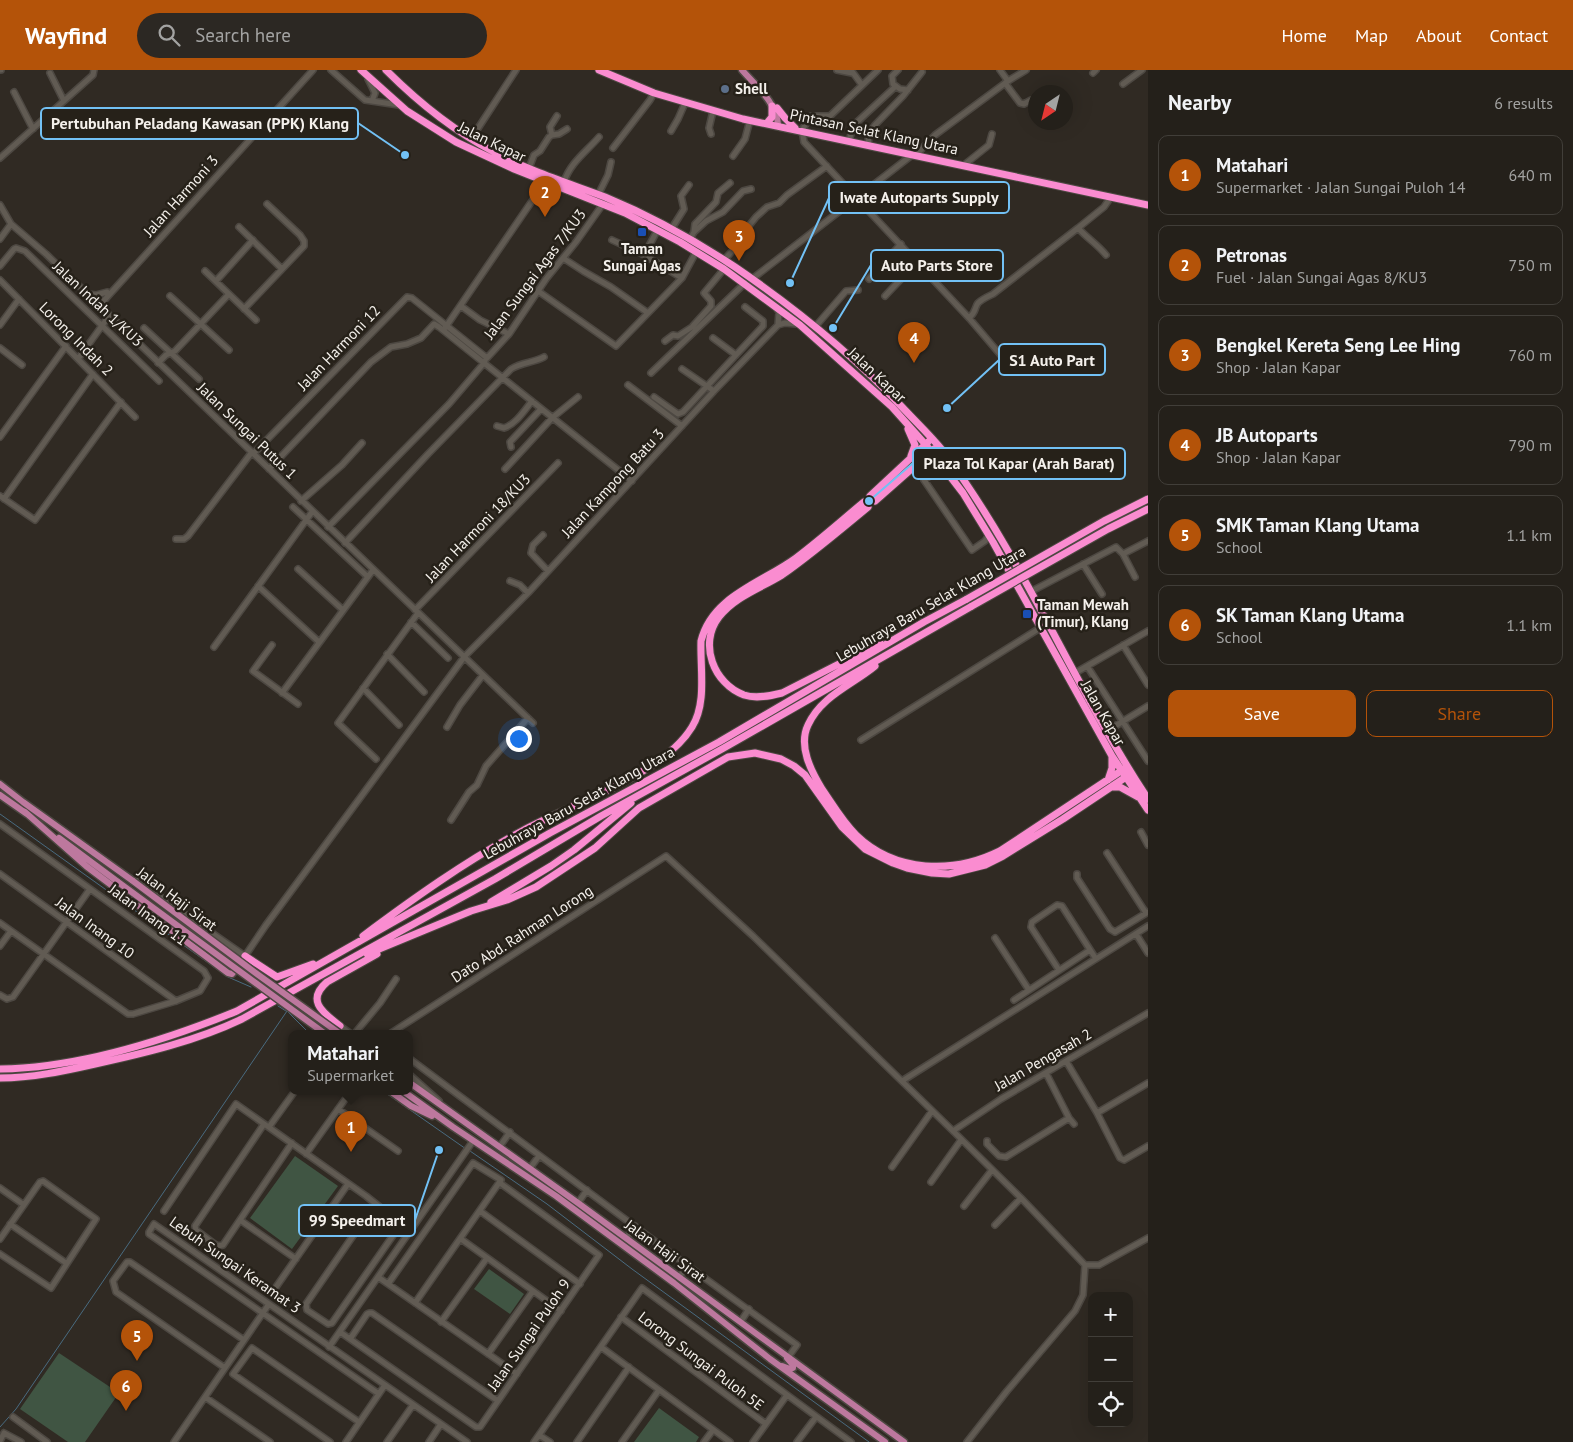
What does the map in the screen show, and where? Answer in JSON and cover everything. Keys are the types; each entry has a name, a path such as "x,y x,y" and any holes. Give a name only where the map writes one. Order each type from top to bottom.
{"highway":[{"name":"Jalan Kapar","path":"386,70 430,109 471,139 497,154 692,235 815,327 870,374 932,439 968,487 999,537 1075,673 1107,731 1126,772"},
{"name":"Pintasan Selat Klang Utara","path":"599,70 654,93 713,111 914,156 1148,205"},
{"name":"Jalan Kapar","path":"362,71 401,106 456,142 545,182 625,213 696,252 745,283 776,306 847,365 903,418 954,482 989,535 1112,756 1126,772 1144,799 1148,810"},
{"path":"775,107 787,121 799,130"},
{"path":"767,123 772,117 775,107"},
{"path":"903,418 915,444 909,466"},
{"path":"872,499 909,466 932,439"},
{"path":"909,466 932,452 938,446"},
{"path":"909,466 930,465 938,468 954,482"},
{"name":"Lebuhraya Baru Selat Klang Utara","path":"0,1069 56,1065 128,1048 195,1028 237,1011 337,956 550,833 719,742 924,622 1148,499"},
{"path":"245,956 277,977 337,956 415,898 482,854 523,830 623,782 670,754 682,742 694,725 700,705 701,641 703,632 712,615 726,601 794,559 866,504 802,560 781,575 734,602 718,617 709,649 715,670 726,685 745,695 766,697 782,693 924,622"},
{"name":"Lebuhraya Baru Selat Klang Utara","path":"0,1078 62,1072 118,1059 191,1040 242,1019 495,879 601,816 889,655 1108,529 1148,509"},
{"path":"889,655 821,705 807,727 804,739 806,755 811,767 836,810 857,835 880,852 908,863 949,867 983,859 1000,851 1109,784 1125,789 1144,799"},
{"path":"335,966 536,887 595,848 639,808 728,757 755,753 781,758 805,775 842,826 865,848 893,863 907,868 949,874 985,865 1003,856 1048,828 1126,772"},
{"path":"1109,784 1112,756"},
{"path":"480,908 530,880 566,856 639,796"},
{"path":"340,1030 321,1010 317,994 320,988 327,982 398,941"}],"main road":[{"path":"742,70 775,107 779,126"},
{"name":"Jalan Haji Sirat","path":"0,784 257,974 340,1030"},
{"name":"Jalan Haji Sirat","path":"0,795 320,1030"},
{"path":"25,812 86,866 228,973 232,974 234,972 245,956"},
{"name":"Jalan Haji Sirat","path":"413,1085 770,1342 904,1442"},
{"path":"396,1095 416,1109 445,1122"},
{"name":"Jalan Haji Sirat","path":"409,1095 471,1144 556,1196 674,1283 770,1359 885,1442"},
{"path":"770,1342 790,1361 793,1368 786,1368 770,1359"},
{"path":"838,1408 817,1388 821,1385 844,1397"}],"street":[{"name":"Jalan Harmoni 3","path":"188,205 308,70"},
{"name":"Jalan Harmoni 3","path":"97,305 313,70"},
{"path":"331,70 360,97 372,101 390,102 401,106"},
{"path":"471,139 480,122 516,70"},
{"path":"837,70 852,71 862,85"},
{"path":"878,70 830,116 812,116 799,130 804,142 901,244 1010,366"},
{"path":"898,70 892,76 893,84 900,89 908,90"},
{"path":"1000,70 1020,103 1024,104 1028,102"},
{"path":"752,279 857,197 914,156 934,135 1006,82 1026,70"},
{"path":"1123,84 1142,70"},
{"path":"0,158 64,102 93,75 94,71"},
{"path":"362,71 374,89 372,101"},
{"path":"869,146 868,136 875,124 908,90 922,72"},
{"path":"50,74 64,102"},
{"path":"849,141 856,123 896,86"},
{"path":"14,92 33,129"},
{"path":"612,148 654,93"},
{"path":"671,131 685,102"},
{"path":"711,134 709,128 713,111"},
{"path":"552,135 550,127 557,116"},
{"path":"733,156 745,139 750,120"},
{"path":"529,168 534,155 540,151 552,135 559,134 567,129"},
{"path":"964,165 989,145 992,134"},
{"path":"564,182 567,172 575,161 599,138"},
{"path":"598,195 608,175 611,162"},
{"path":"724,260 744,238 748,227 756,217 767,207 778,203 827,166"},
{"path":"445,328 545,182"},
{"path":"692,235 695,224 716,202 718,193 730,183"},
{"path":"672,228 684,208 681,196 689,185"},
{"path":"692,235 706,221 723,212 743,191 751,188"},
{"path":"969,318 975,312 978,303 1078,228 1104,207 1111,197"},
{"path":"0,204 11,224 0,239"},
{"path":"244,309 304,246 304,240 300,235 267,204"},
{"name":"Jalan Sungai Agas 7/KU3","path":"328,527 449,404 508,334 546,279 603,204"},
{"name":"Jalan Sungai Putus 1","path":"11,224 46,254 312,512 533,722"},
{"path":"239,227 282,269"},
{"path":"1078,228 1088,240 1096,244 1106,255"},
{"path":"644,255 657,231"},
{"path":"216,281 253,240"},
{"path":"612,240 644,255 682,278"},
{"path":"869,279 901,244"},
{"name":"Jalan Indah 1/KU3","path":"0,266 12,250 16,248 25,252 159,381"},
{"path":"538,291 616,346 682,278 696,252"},
{"path":"38,264 46,254"},
{"path":"563,258 612,287 648,313"},
{"path":"885,296 917,262"},
{"path":"665,341 673,335 678,336 692,327 711,306 711,301 704,293 724,269"},
{"path":"205,271 256,320"},
{"name":"Lorong Indah 2","path":"0,280 135,417"},
{"path":"651,373 745,283"},
{"path":"815,327 846,292 858,290"},
{"path":"78,359 102,326 108,314 108,293 86,294"},
{"path":"158,363 166,355 175,351 229,294"},
{"path":"170,296 229,350"},
{"name":"Jalan Harmoni 12","path":"253,453 407,297 412,298 445,328"},
{"path":"0,324 19,299"},
{"path":"461,306 480,320 508,334"},
{"path":"654,397 678,414 681,413 763,326 763,321 745,306"},
{"path":"776,306 779,312 778,325 786,323 800,325"},
{"path":"269,469 371,362 391,347 407,344 421,338 434,324 445,328 485,360 503,378 632,481"},
{"name":"Jalan Kampong Batu 3","path":"245,956 465,656 528,593 714,391 778,325"},
{"path":"144,328 199,379"},
{"path":"713,338 736,355"},
{"path":"0,438 66,346"},
{"path":"0,348 22,365"},
{"path":"345,543 428,454 503,378 517,366 532,363 544,357"},
{"path":"682,369 714,391"},
{"path":"93,374 2,498 35,520 121,402"},
{"path":"628,385 682,426"},
{"path":"505,469 552,418 578,397"},
{"path":"497,426 508,427 532,401"},
{"path":"511,447 510,442 541,409"},
{"path":"301,500 342,465 362,443"},
{"path":"176,539 184,539 188,536 253,453"},
{"name":"Jalan Harmoni 18/KU3","path":"376,759 338,723 417,612 558,463"},
{"path":"948,477 936,475 924,480 972,550 985,541 989,535"},
{"path":"294,507 368,577"},
{"path":"214,646 312,512"},
{"path":"543,535 533,545 531,553 548,571"},
{"path":"1122,554 1148,541"},
{"path":"1030,592 1112,548 1118,549 1122,554 1135,577"},
{"path":"1083,564 1102,594"},
{"path":"298,569 343,610"},
{"path":"282,692 374,570"},
{"path":"510,581 520,585 528,593"},
{"path":"258,586 319,642"},
{"path":"411,622 448,658"},
{"path":"861,740 1040,628"},
{"path":"1075,673 1148,631"},
{"path":"272,645 254,671 298,704"},
{"path":"1124,645 1148,685"},
{"path":"387,654 424,692"},
{"path":"1087,666 1148,761"},
{"path":"447,727 460,705 483,675"},
{"path":"363,688 399,725"},
{"path":"1107,731 1148,706"},
{"path":"451,820 469,792 477,785 486,766 528,718"},
{"name":"Jalan Inang 11","path":"0,824 207,974 208,978 203,989 176,1001 133,1014 124,1012 44,955"},
{"path":"1141,832 1148,845"},
{"path":"1077,874 1077,878 1110,929 1115,932 1147,912 1107,853"},
{"name":"Dato Abd. Rahman Lorong","path":"396,1030 666,856 753,936 902,1081"},
{"path":"111,866 146,886 245,956"},
{"name":"Jalan Inang 10","path":"0,874 176,1001"},
{"path":"0,995 10,999 13,998 90,889"},
{"path":"1059,970 1031,927 1032,922 1057,905 1062,906 1096,959"},
{"path":"0,923 44,955"},
{"path":"1148,926 902,1081 1022,1198 1085,1265 1099,1265 1148,1238"},
{"path":"0,946 11,931"},
{"path":"1136,934 1148,953"},
{"path":"995,938 1029,990"},
{"path":"1014,1000 1090,950"},
{"path":"358,1030 380,1003 396,979"},
{"name":"Jalan Pengasah 2","path":"953,1131 1001,1099 1148,1013"},
{"path":"413,1061 797,1345 789,1356"},
{"path":"1066,1061 1097,1113 1120,1158 1124,1160 1148,1146"},
{"path":"1046,1073 1074,1124"},
{"path":"413,1077 450,1112"},
{"path":"1097,1113 1148,1083"},
{"path":"270,1127 292,1095"},
{"path":"306,1154 348,1095"},
{"path":"164,1212 236,1104 292,1143 410,1231"},
{"path":"338,1109 398,1151"},
{"path":"892,1167 932,1111"},
{"path":"986,1141 999,1156 1006,1157 1069,1118"},
{"path":"264,1124 195,1226 196,1230 220,1246 292,1143"},
{"path":"500,1146 510,1132"},
{"path":"931,1182 961,1140"},
{"path":"330,1346 471,1144"},
{"path":"530,1168 539,1156"},
{"path":"415,1303 500,1182 461,1158"},
{"path":"388,1284 473,1164"},
{"path":"964,1206 992,1170"},
{"path":"0,1239 40,1182 43,1181 96,1218 52,1288 49,1288 0,1254"},
{"name":"Jalan Sungai Puloh 9","path":"350,1339 478,1428 600,1255 500,1182"},
{"path":"276,1287 348,1184"},
{"path":"0,1188 24,1205"},
{"path":"578,1203 587,1190"},
{"path":"995,1225 1022,1198"},
{"path":"375,1204 306,1304 307,1310 328,1324 332,1323 401,1224"},
{"path":"480,1211 580,1284"},
{"path":"240,1220 296,1259"},
{"path":"10,1224 66,1263"},
{"name":"Lebuh Sungai Keramat 3","path":"379,1394 149,1234 154,1224 467,1442"},
{"path":"626,1238 635,1226"},
{"path":"461,1239 561,1311"},
{"path":"441,1322 487,1258"},
{"path":"225,1368 116,1292 113,1281 127,1262 130,1262 244,1340"},
{"path":"968,1442 1075,1311 1083,1295 1085,1265"},
{"path":"679,1278 688,1266"},
{"path":"378,1277 517,1374"},
{"path":"534,1442 642,1288 851,1442"},
{"path":"488,1354 533,1291"},
{"path":"174,1442 268,1304"},
{"path":"741,1321 749,1310"},
{"path":"340,1332 350,1339 367,1314 372,1314 498,1401"},
{"name":"Lorong Sungai Puloh 5E","path":"622,1317 766,1424"},
{"path":"601,1346 730,1442"},
{"path":"330,1442 233,1374 252,1348 359,1422"},
{"path":"578,1442 629,1367"},
{"path":"346,1442 385,1385"},
{"path":"622,1442 659,1390"},
{"path":"753,1442 787,1395"},
{"path":"205,1397 270,1442"},
{"path":"387,1442 413,1405"},
{"path":"13,1417 42,1441"},
{"path":"797,1442 816,1417"},
{"path":"429,1442 441,1424"},
{"path":"704,1442 713,1430"},
{"path":"0,1441 2,1434 20,1442"},
{"path":"539,1434 550,1442"}],"green space":[{"path":"295,1156 338,1186 292,1249 250,1218"},
{"path":"489,1269 524,1294 510,1314 474,1289"},
{"path":"59,1353 119,1393 85,1442 68,1442 20,1409"},
{"path":"659,1408 699,1437 696,1442 634,1442"}],"waterway":[{"path":"0,814 228,977 251,987"},
{"path":"278,1006 286,1011"},
{"path":"0,1427 16,1409 287,1011 306,1030"},
{"path":"389,1095 466,1149"},
{"path":"470,1151 547,1204 632,1269 869,1442"}],"place":[{"name":"Shell","path":"725,89"},
{"name":"Pertubuhan Peladang Kawasan (PPK) Klang","path":"405,155"},
{"name":"Petronas","path":"545,217"},
{"name":"Taman Sungai Agas","path":"642,232"},
{"name":"Bengkel Kereta Seng Lee Hing","path":"739,261"},
{"name":"Iwate Autoparts Supply","path":"790,283"},
{"name":"Auto Parts Store","path":"833,328"},
{"name":"JB Autoparts","path":"914,363"},
{"name":"S1 Auto Part","path":"947,408"},
{"name":"Plaza Tol Kapar (Arah Barat)","path":"869,501"},
{"name":"Taman Mewah (Timur), Klang","path":"1027,614"},
{"name":"99 Speedmart","path":"439,1150"},
{"name":"Matahari","path":"351,1152"},
{"name":"SMK Taman Klang Utama","path":"137,1361"},
{"name":"SK Taman Klang Utama","path":"126,1411"}]}
